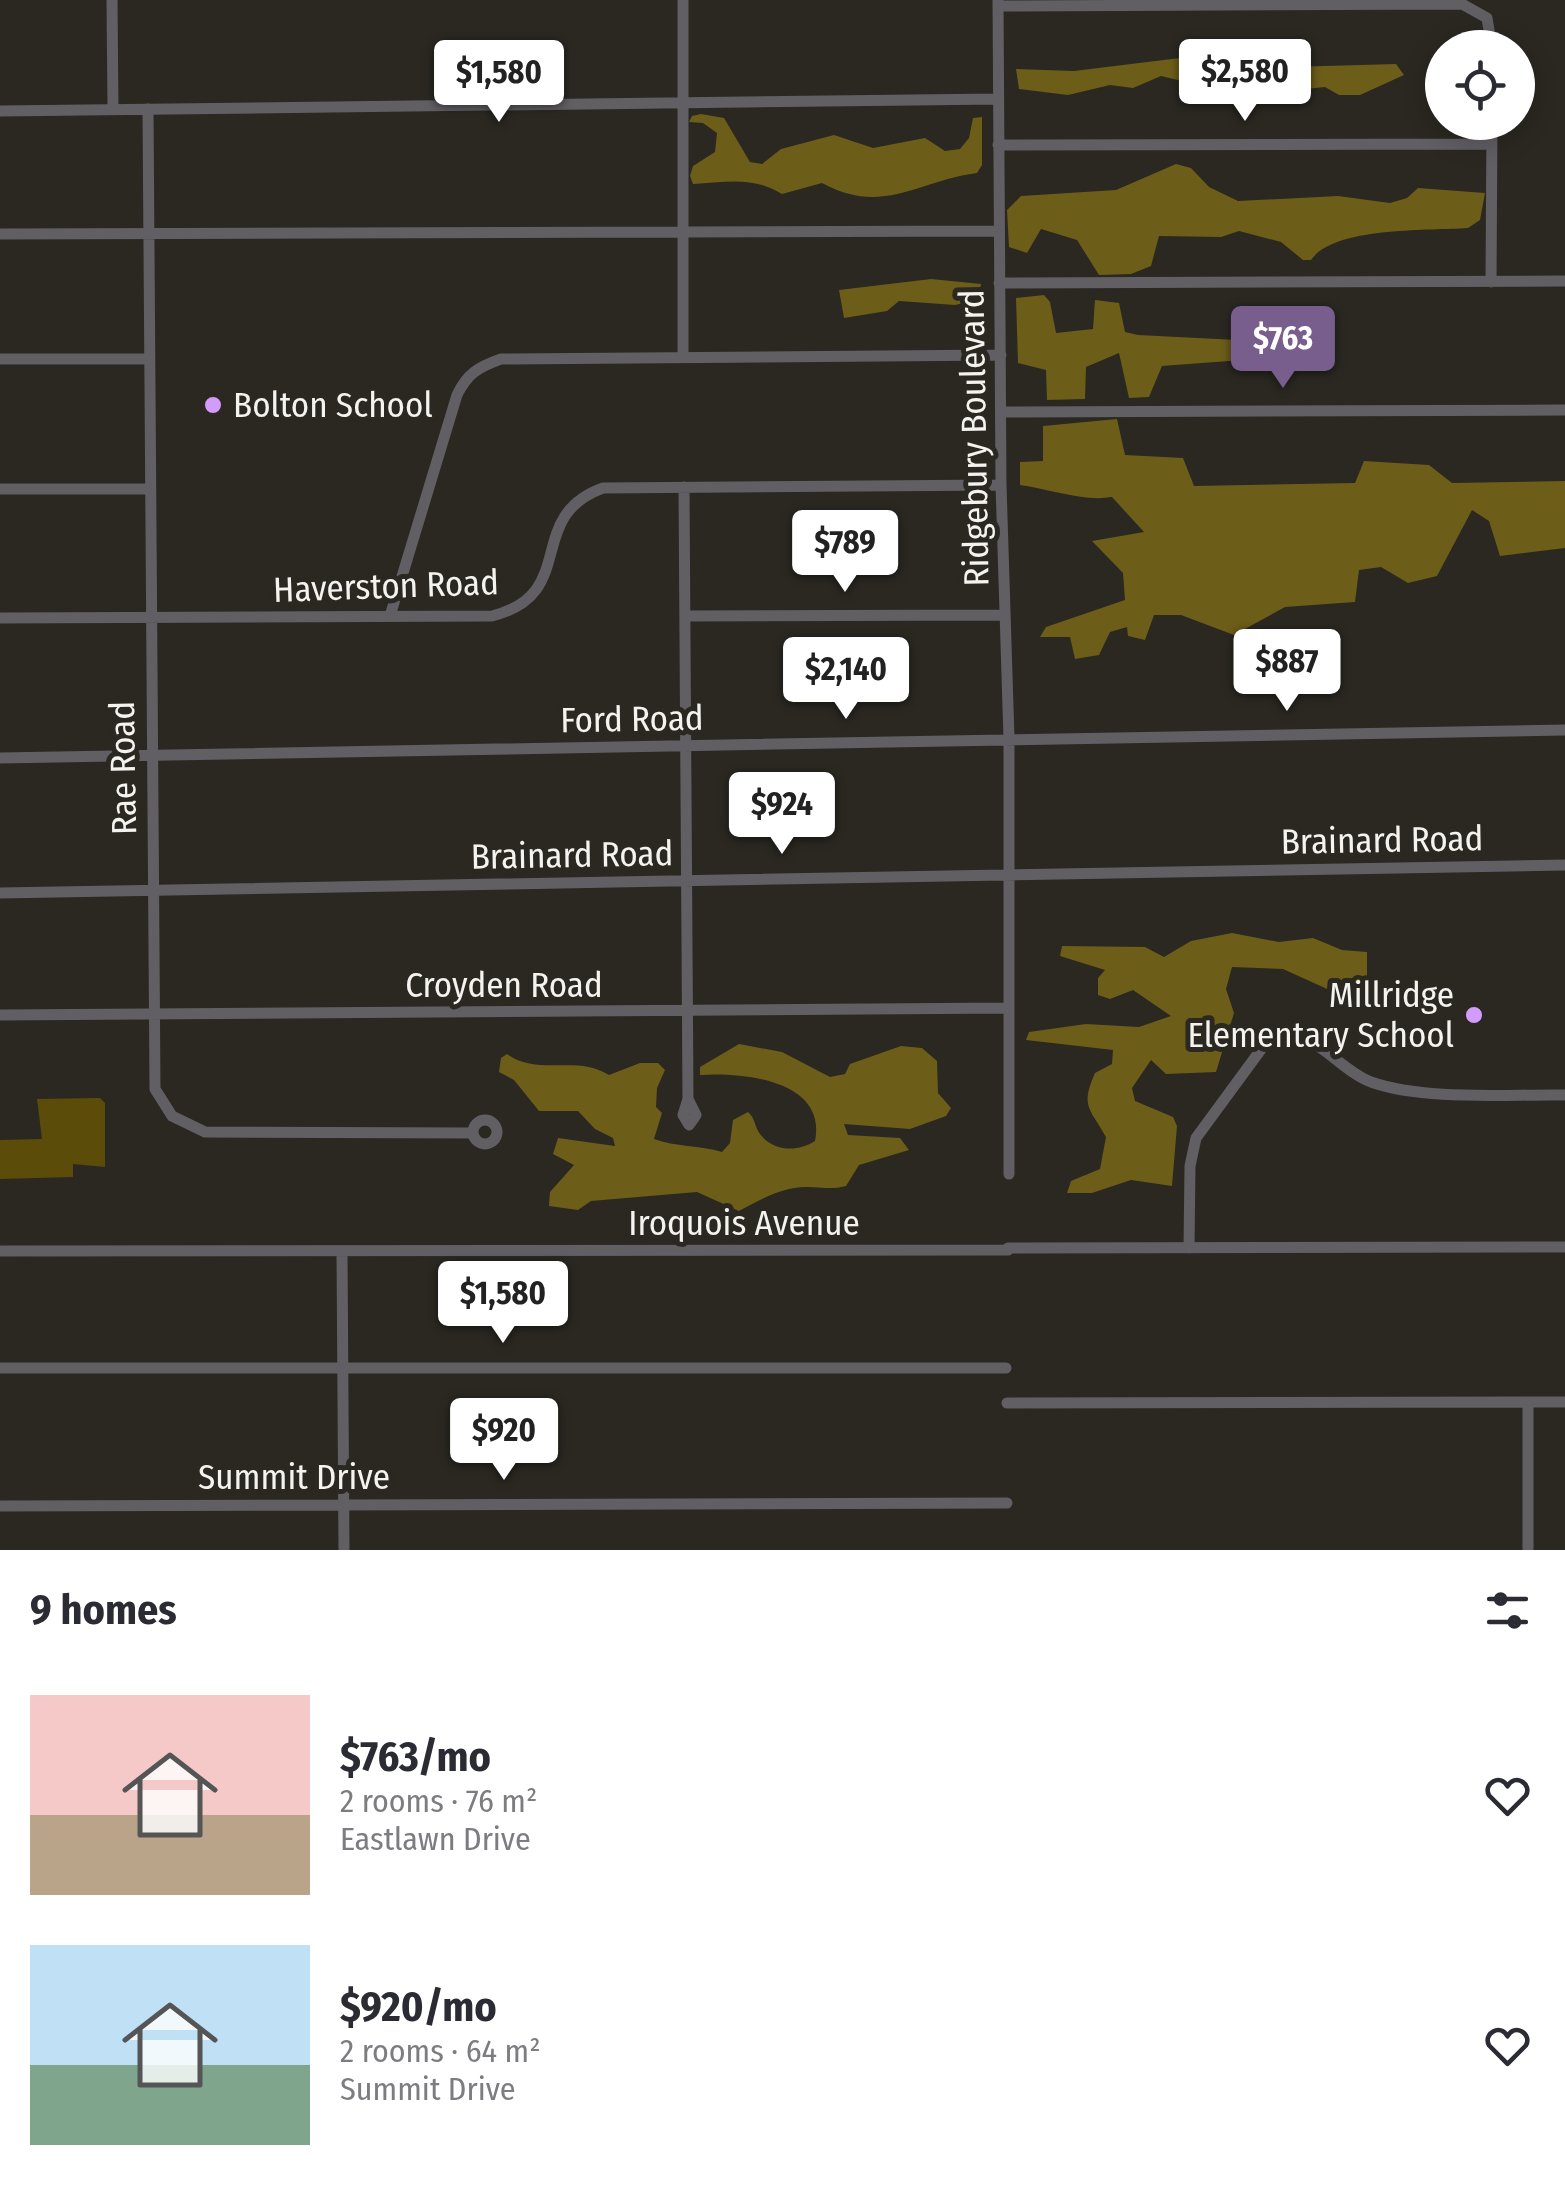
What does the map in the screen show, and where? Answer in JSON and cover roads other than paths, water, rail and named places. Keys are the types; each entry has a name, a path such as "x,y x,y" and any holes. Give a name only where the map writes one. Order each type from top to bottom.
{"street":[{"path":"112,0 112,109"},
{"path":"683,0 683,357"},
{"path":"999,3 1462,4 1487,18 1489,30"},
{"name":"Ridgebury Boulevard","path":"999,3 1001,485 1009,738 1008,1174"},
{"path":"0,110 998,99"},
{"name":"Rae Road","path":"148,109 155,1089 165,1108 188,1128 212,1133 473,1132"},
{"path":"1492,140 1492,282"},
{"path":"998,145 1492,144"},
{"path":"0,234 998,231"},
{"path":"999,283 1565,281"},
{"path":"390,616 466,377 501,359 1000,354"},
{"path":"0,359 149,358"},
{"path":"1002,412 1565,410"},
{"name":"Haverston Road","path":"0,618 492,616 530,602 541,586 558,526 584,494 603,488 1001,485"},
{"path":"684,487 688,1099"},
{"path":"0,489 148,489"},
{"path":"685,616 1005,615"},
{"name":"Ford Road","path":"0,758 1565,730"},
{"name":"Brainard Road","path":"0,893 1565,864"},
{"name":"Croyden Road","path":"0,1015 1008,1008"},
{"path":"1190,1248 1190,1166 1196,1138 1261,1048 1277,1036 1299,1034 1349,1071 1399,1089 1565,1095"},
{"name":"Iroquois Avenue","path":"0,1251 1565,1247"},
{"path":"342,1250 344,1550"},
{"path":"0,1368 1006,1368"},
{"path":"1006,1402 1565,1402"},
{"path":"1528,1402 1528,1550"},
{"name":"Summit Drive","path":"0,1506 1008,1503"}],"place":[{"name":"Bolton School","path":"213,405"},
{"name":"Millridge Elementary School","path":"1474,1015"}]}
